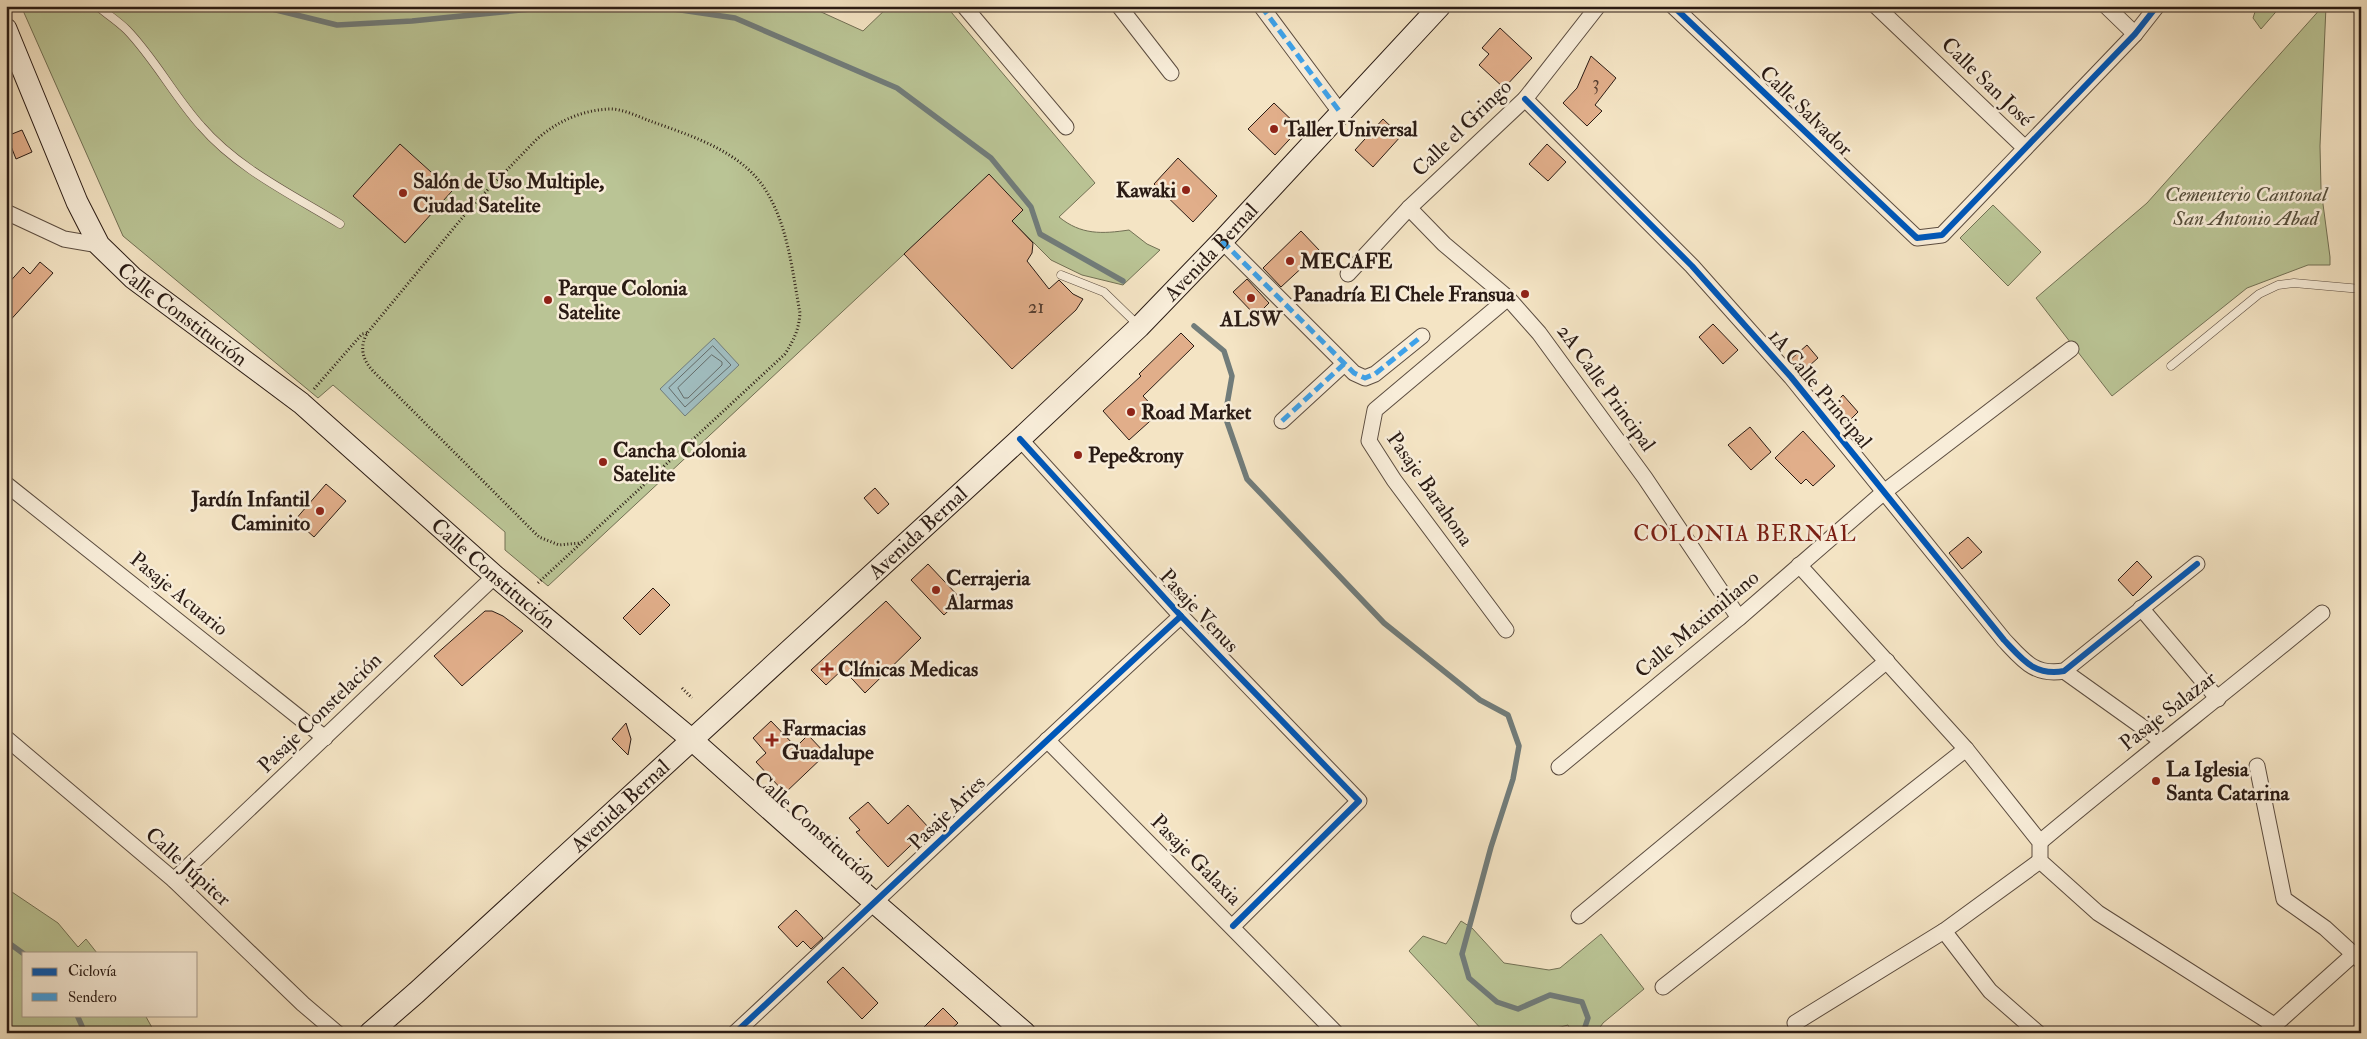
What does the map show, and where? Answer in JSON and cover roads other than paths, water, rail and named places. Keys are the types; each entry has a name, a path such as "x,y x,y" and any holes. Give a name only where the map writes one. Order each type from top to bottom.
{"main road":[{"name":"Avenida Bernal","path":"370,1033 404,1004 1020,439 1139,327 1222,242 1340,112 1440,6"},
{"path":"6,28 77,202 99,245"},
{"name":"Calle Constitución","path":"99,245 133,278 302,403 495,576 691,739 875,903 1025,1033"}],"street":[{"path":"964,6 1066,127"},
{"path":"1119,6 1171,72"},
{"path":"1261,6 1340,112"},
{"name":"Calle el Gringo","path":"1348,274 1409,208 1525,99 1598,6"},
{"name":"Calle Salvador","path":"1674,6 1917,238 1942,235 2025,148"},
{"name":"Calle San José","path":"1876,6 2025,148"},
{"path":"2106,6 2135,34"},
{"path":"2025,148 2135,34 2157,6"},
{"name":"1A Calle Principal","path":"1525,99 1692,266 1791,377 2004,640 2021,658 2039,671 2050,673 2064,671"},
{"name":"2A Calle Principal","path":"1409,208 1444,244 1508,298 1539,333 1645,478 1739,618"},
{"name":"Calle Constitución","path":"6,212 64,239 99,245"},
{"path":"1222,242 1354,373 1365,378 1375,374 1422,336"},
{"name":"Pasaje Barahona","path":"1506,630 1394,480 1369,441 1374,410 1508,298"},
{"name":"Calle Maximiliano","path":"1559,767 1739,618 1884,492 2071,350"},
{"path":"1282,420 1344,364"},
{"name":"Pasaje Venus","path":"1020,439 1182,616 1359,801 1233,926"},
{"name":"Pasaje Acuario","path":"6,484 325,738"},
{"path":"1799,564 1966,749 2040,842 2040,861 2098,913 2270,1029 2357,958 2325,928 2284,899 2258,766"},
{"path":"2162,741 2064,671 2197,564"},
{"name":"Pasaje Constelación","path":"174,880 495,576"},
{"path":"2141,608 2218,699"},
{"name":"Pasaje Salazar","path":"2040,842 2322,613"},
{"name":"Pasaje Aries","path":"736,1033 1047,740 1182,616"},
{"path":"1579,916 1887,661"},
{"name":"Calle Júpiter","path":"6,738 174,880 303,1004 337,1033"},
{"name":"Pasaje Galaxia","path":"1047,740 1233,926 1336,1033"},
{"path":"1662,987 1966,749"},
{"path":"1795,1023 1944,931 2040,861"},
{"path":"1944,931 1990,991 2038,1033"}],"lane":[{"path":"97,6 126,29 157,66 200,125 218,144 253,171 340,224"},
{"path":"1061,275 1104,292 1139,327"},
{"path":"2171,366 2260,294 2278,285 2294,283 2361,289"}],"water":[{"path":"714,338 739,365 685,416 660,389"}],"waterway":[{"path":"260,6 337,25 412,21 561,6 674,9 735,18 897,88 991,158 1031,207 1040,234 1123,281"},
{"path":"1194,326 1224,351 1232,376 1225,416 1247,479 1384,623 1480,700 1508,715 1519,746 1513,779 1491,847 1462,954 1469,978 1497,1002 1518,1009 1550,995 1582,1002 1588,1018 1583,1033"},
{"path":"6,941 22,953"},
{"path":"77,1016 85,1033"}],"place":[{"name":"Taller Universal","path":"1274,129"},
{"name":"Kawaki","path":"1186,190"},
{"name":"Salón de Uso Multiple, Ciudad Satelite","path":"403,193"},
{"name":"MECAFE","path":"1290,261"},
{"name":"Panadría El Chele Fransua","path":"1525,294"},
{"name":"ALSW","path":"1251,298"},
{"name":"Parque Colonia Satelite","path":"548,300"},
{"name":"Road Market","path":"1131,412"},
{"name":"Pepe&rony","path":"1078,455"},
{"name":"Cancha Colonia Satelite","path":"603,462"},
{"name":"Jardín Infantil Caminito","path":"320,511"},
{"name":"Cerrajeria Alarmas","path":"936,590"},
{"name":"Clínicas Medicas","path":"827,669"},
{"name":"Farmacias Guadalupe","path":"772,740"},
{"name":"La Iglesia Santa Catarina","path":"2156,781"}],"district":[{"name":"COLONIA BERNAL","path":"1745,534"}],"park label":[{"name":"Cementerio Cantonal San Antonio Abad","path":"2246,206"}]}
